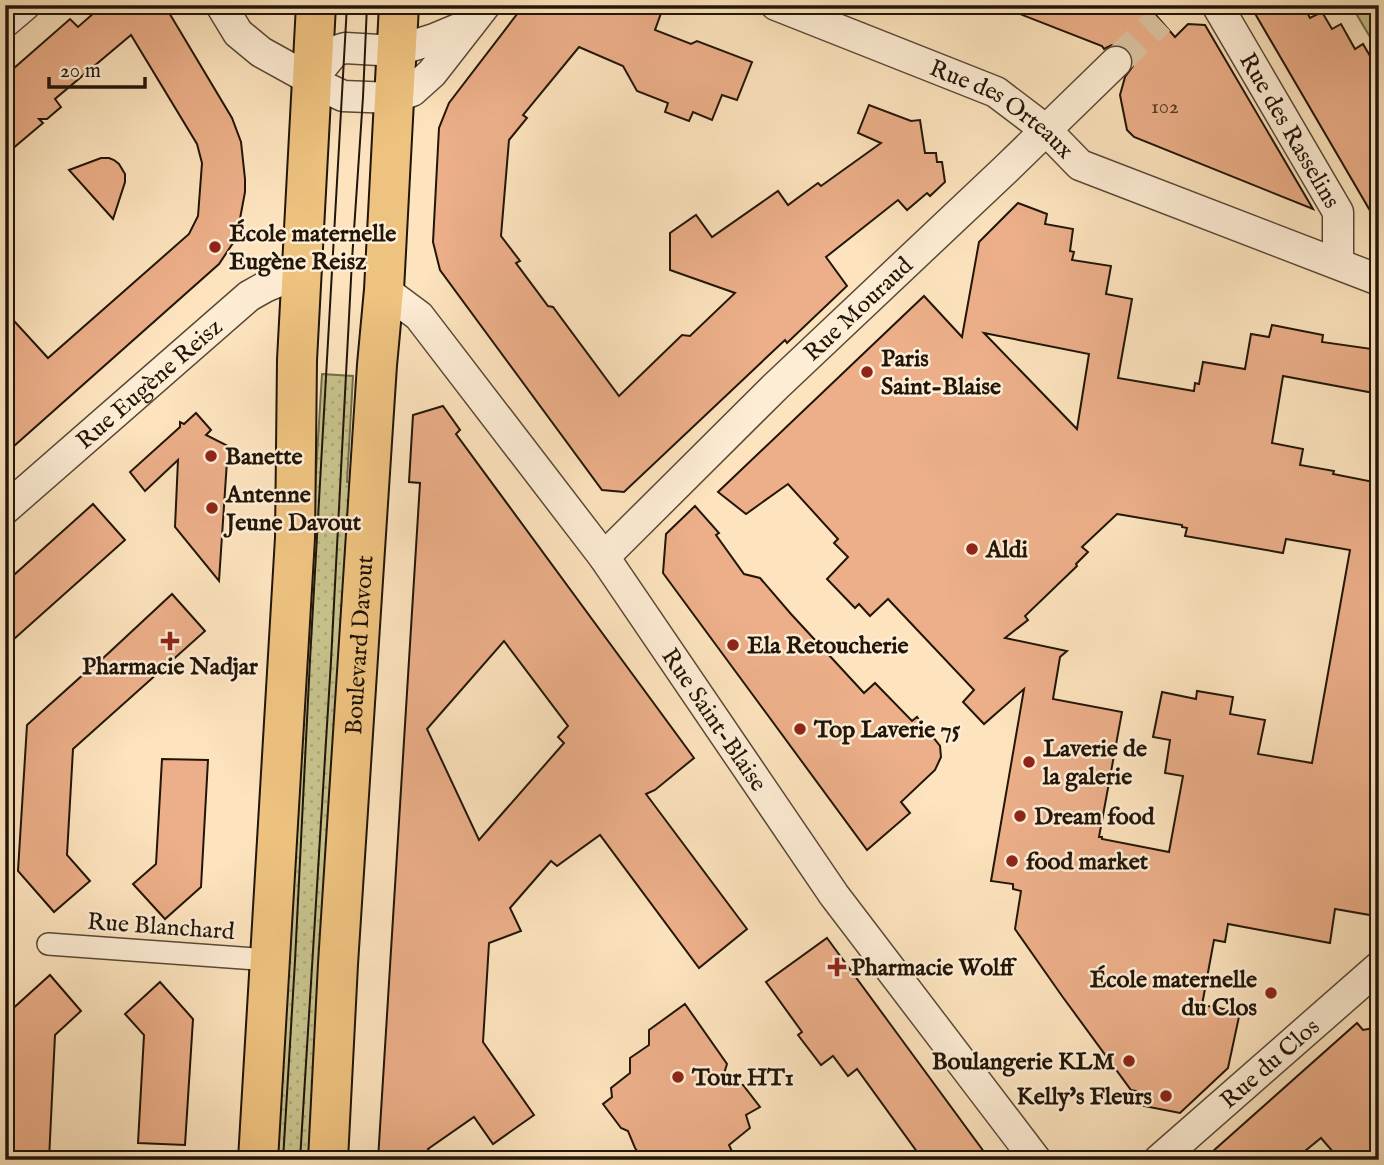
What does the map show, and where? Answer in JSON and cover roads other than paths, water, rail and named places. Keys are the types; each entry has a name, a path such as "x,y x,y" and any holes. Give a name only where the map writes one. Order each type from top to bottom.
{"main road":[{"path":"258,1160 295,538 296,396 316,5"},
{"name":"Boulevard Davout","path":"328,1160 341,922 384,290 399,5"}],"street":[{"path":"5,22 24,5"},
{"path":"221,5 238,33 261,52 326,88 343,96 393,99 412,91 432,73 478,15"},
{"name":"Rue des Orteaux","path":"776,5 996,92 1046,130 1080,165 1379,280"},
{"name":"Rue des Rasselins","path":"1217,5 1338,212 1338,263"},
{"path":"312,79 335,51 345,48 396,51 434,39 478,15"},
{"name":"Rue Mouraud","path":"604,557 775,387 1116,62"},
{"name":"Rue Eugène Reisz","path":"5,509 249,296 301,272"},
{"name":"Rue Saint-Blaise","path":"384,290 419,316 604,557 834,895 1036,1160"},
{"name":"Rue Blanchard","path":"48,944 271,960"},
{"name":"Rue du Clos","path":"1159,1160 1379,967"}],"tunnel":[{"path":"1116,62 1160,20"}],"tram line":[{"path":"283,1160 347,5"},
{"path":"300,1160 367,5"}],"place":[{"name":"École maternelle Eugène Reisz","path":"215,247"},
{"name":"Paris Saint-Blaise","path":"867,372"},
{"name":"Banette","path":"211,456"},
{"name":"Antenne Jeune Davout","path":"212,508"},
{"name":"Aldi","path":"972,549"},
{"name":"Pharmacie Nadjar","path":"170,641"},
{"name":"Ela Retoucherie","path":"733,645"},
{"name":"Top Laverie 75","path":"800,729"},
{"name":"Laverie de la galerie","path":"1029,762"},
{"name":"Dream food","path":"1020,816"},
{"name":"food market","path":"1012,861"},
{"name":"Pharmacie Wolff","path":"837,967"},
{"name":"École maternelle du Clos","path":"1271,993"},
{"name":"Boulangerie KLM","path":"1129,1061"},
{"name":"Tour HT1","path":"678,1077"},
{"name":"Kelly's Fleurs","path":"1166,1096"}]}
